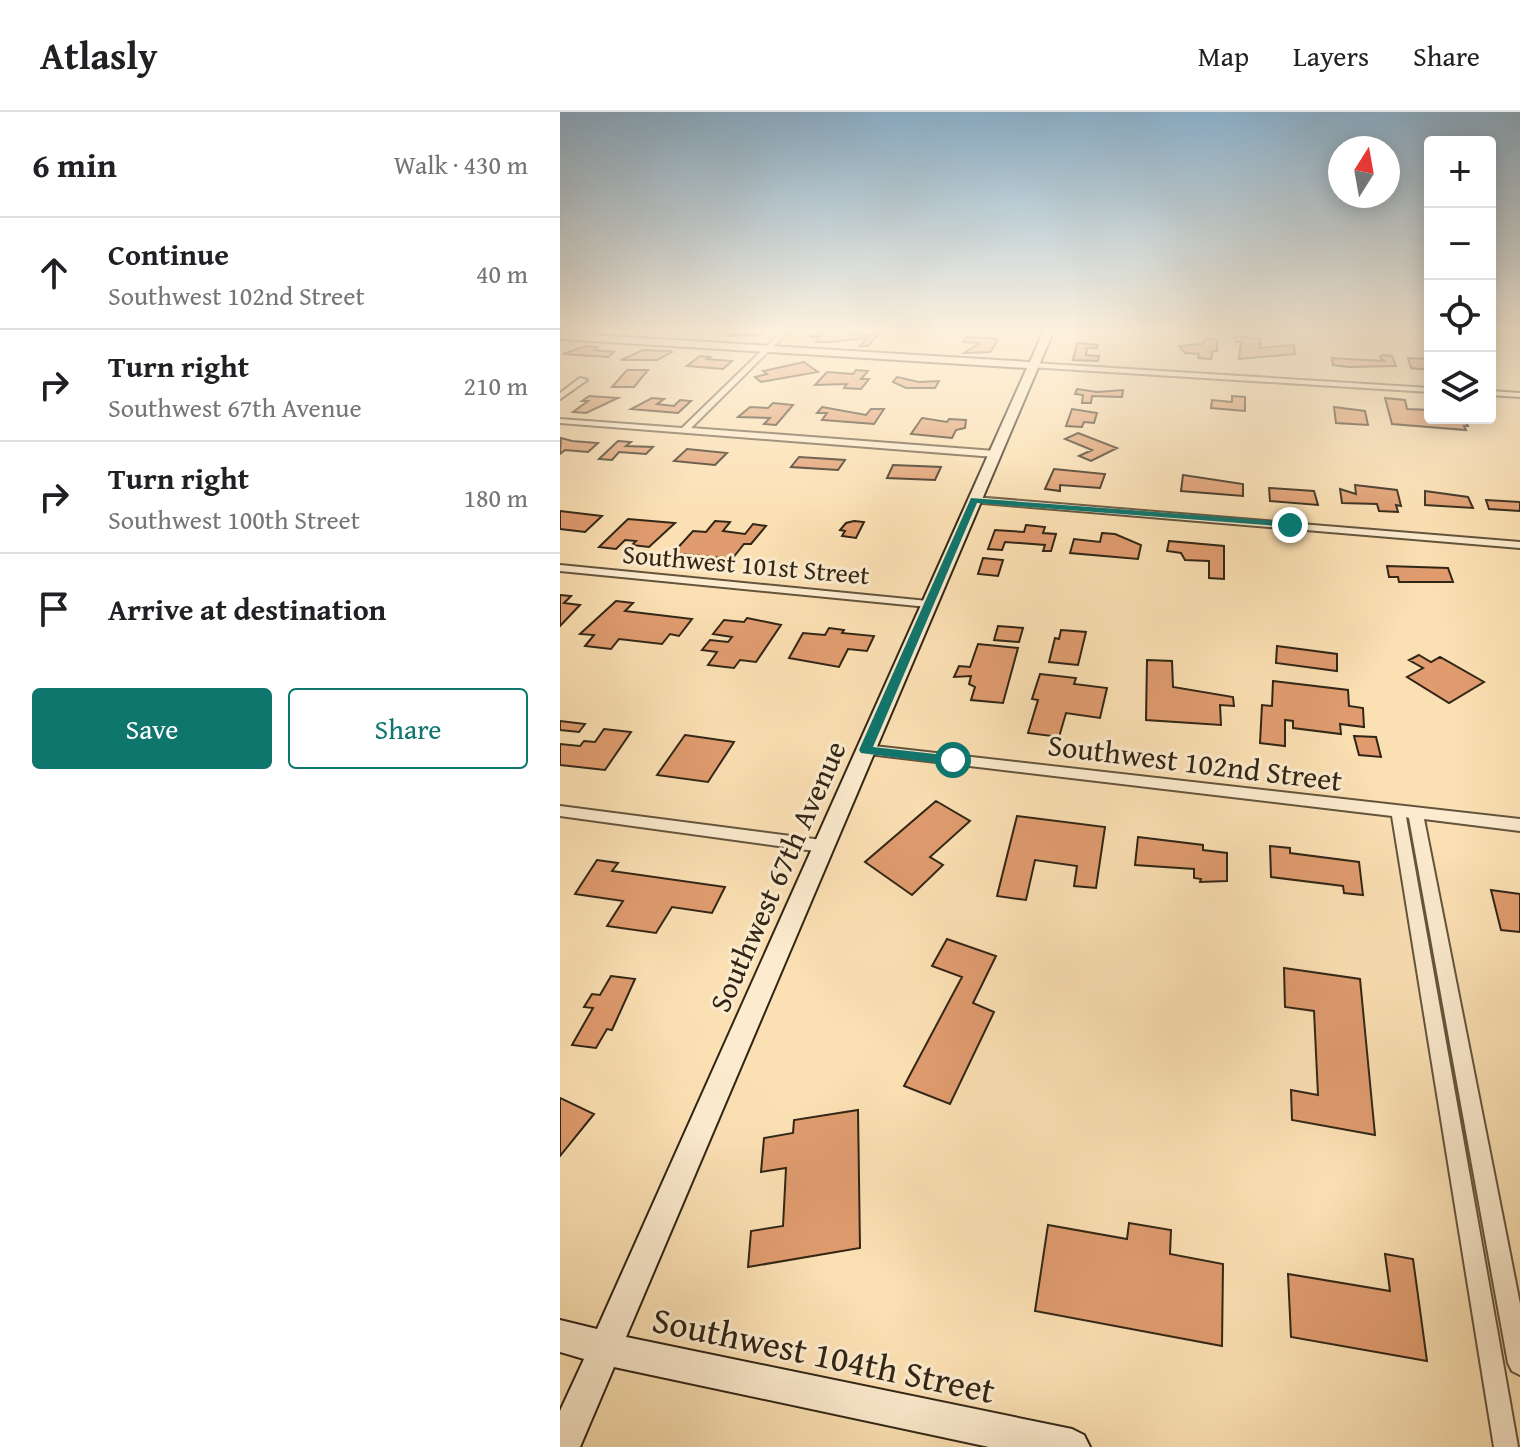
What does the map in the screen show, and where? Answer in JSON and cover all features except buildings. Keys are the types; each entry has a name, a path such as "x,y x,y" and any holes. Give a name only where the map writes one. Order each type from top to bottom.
{"main road":[{"name":"Southwest 67th Avenue","path":"562,1447 1021,392"},
{"name":"Southwest 104th Street","path":"560,1336 1072,1447"}],"street":[{"path":"683,431 723,392"},
{"path":"1496,393 1520,395"},
{"path":"560,421 995,454"},
{"path":"974,500 1520,545"},
{"name":"Southwest 101st Street","path":"560,568 928,604"},
{"name":"Southwest 102nd Street","path":"865,750 1520,825"},
{"path":"560,811 822,846"},
{"path":"1407,812 1520,1363"},
{"path":"1407,812 1506,1447"}],"route":[{"path":"953,760 865,750 974,500 1290,525"}]}
